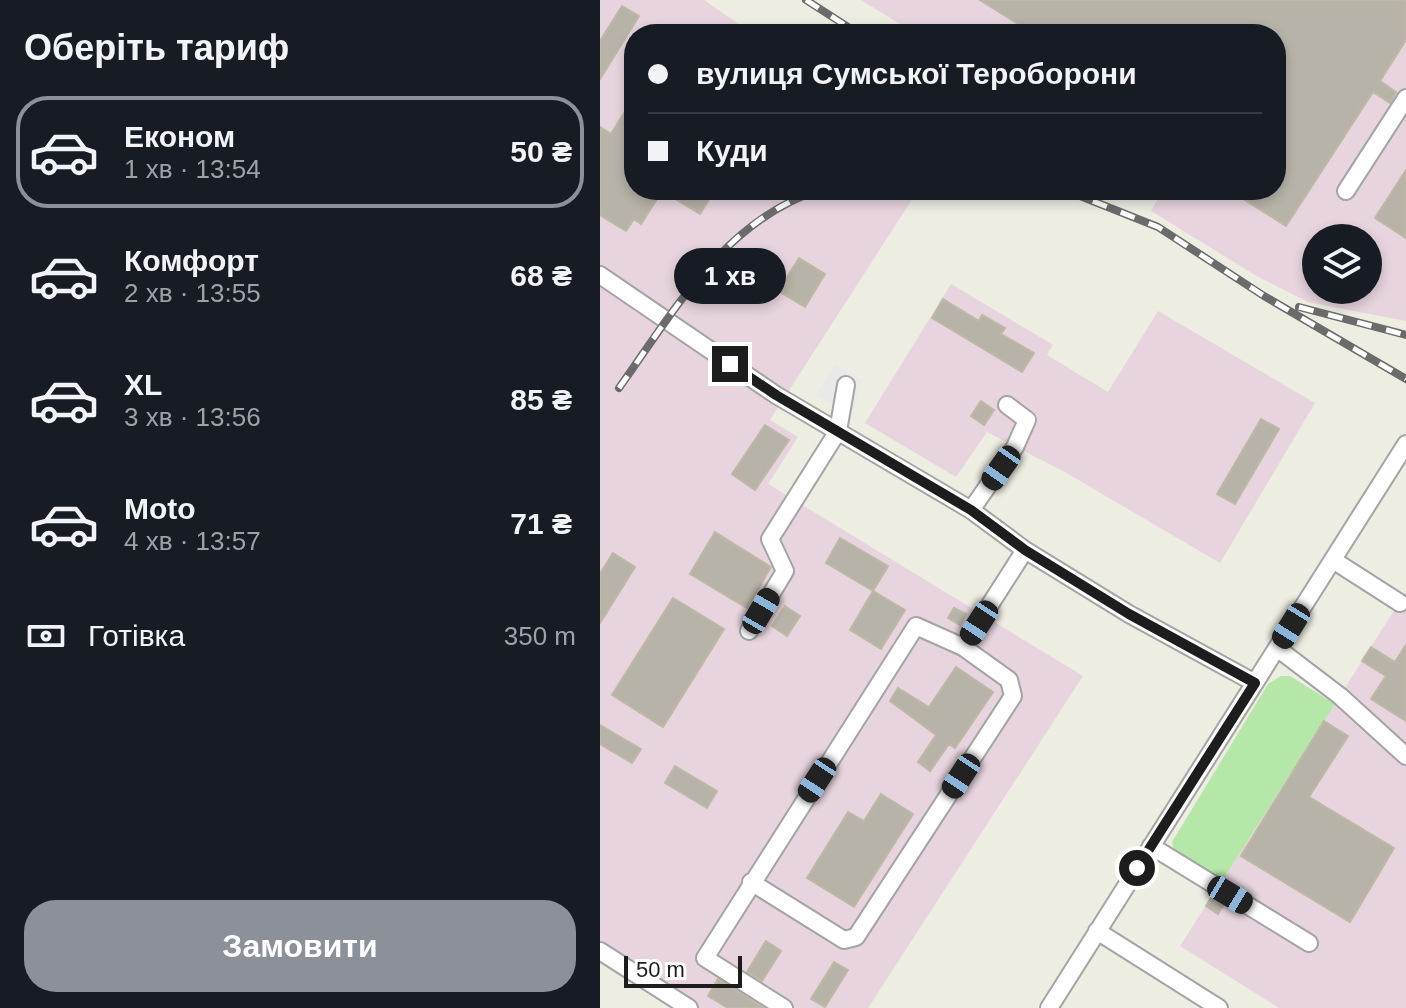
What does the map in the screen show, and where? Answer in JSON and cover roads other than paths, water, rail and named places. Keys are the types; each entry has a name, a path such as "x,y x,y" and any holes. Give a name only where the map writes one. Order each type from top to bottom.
{"street":[{"path":"1346,191 1406,98"},
{"path":"600,275 776,395 971,510 1025,550 1129,614 1255,683"},
{"path":"749,631 785,571 770,539 838,431 846,385"},
{"path":"971,510 1015,447 1027,420 1007,405"},
{"path":"1049,1008 1406,444"},
{"path":"963,647 1025,550"},
{"path":"1333,560 1400,603"},
{"path":"751,882 844,940 856,937 1013,696 1009,680 963,647 916,626 751,882 705,958 784,1008"},
{"path":"1277,648 1340,696 1406,756"},
{"path":"1151,846 1309,943"},
{"path":"1097,931 1219,1008"},
{"path":"600,951 689,1008"}],"railway":[{"path":"806,0 843,24"},
{"path":"619,388 681,300 728,246 755,223 795,200"},
{"path":"1090,200 1158,227 1264,296 1406,379"},
{"path":"1299,307 1406,335"}]}
